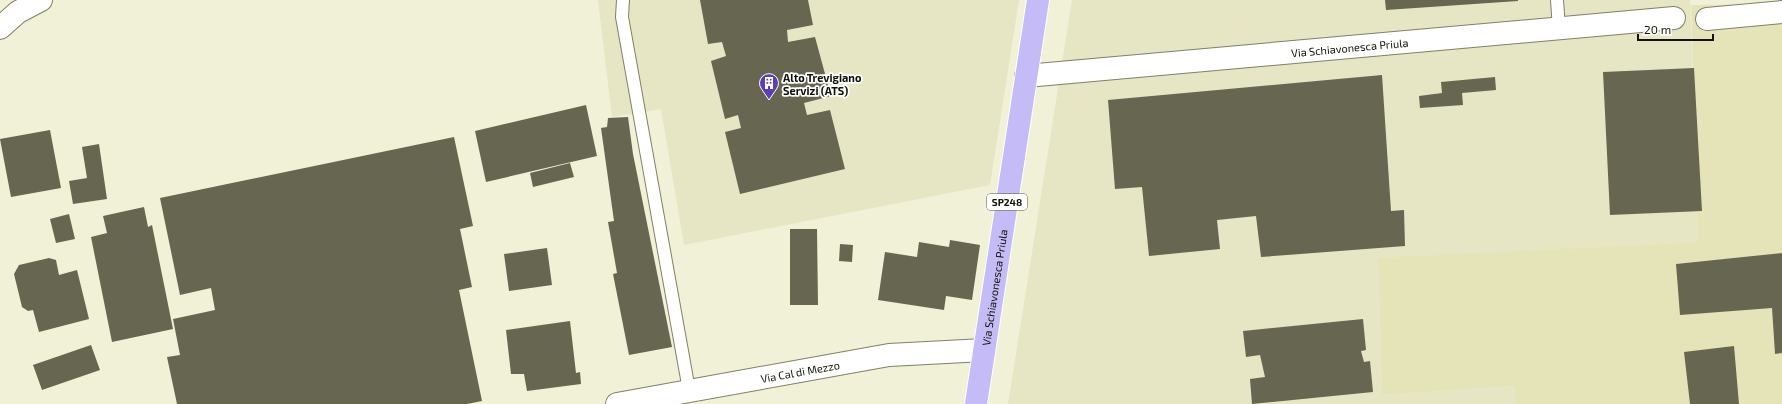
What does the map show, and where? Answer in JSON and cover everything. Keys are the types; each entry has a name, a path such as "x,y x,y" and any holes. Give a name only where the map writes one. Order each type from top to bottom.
{"main road":[{"name":"Via Schiavonesca Priula","path":"976,404 1038,0"}],"street":[{"path":"0,28 18,12 41,0"},
{"path":"1707,19 1782,12"},
{"name":"Via Schiavonesca Priula","path":"1026,76 1674,18"},
{"name":"Via Cal di Mezzo","path":"617,404 889,355 984,350"}],"lane":[{"path":"623,0 622,17 689,390"},
{"path":"1557,0 1559,29"}],"shaded area":[{"path":"598,0 1019,0 990,185 684,245 661,109 612,117"},
{"path":"1072,0 1690,0 1699,242 1378,259 1382,395 1515,386 1514,404 1008,404"},
{"path":"1782,4 1782,404 1514,404 1515,386 1382,395 1378,258 1698,242 1691,5"}],"building":[{"name":"Alto Trevigiano Servizi (ATS)","path":"700,0 808,0 813,25 787,30 788,42 815,37 831,96 804,103 807,115 830,110 845,169 740,194 725,132 741,128 738,115 725,119 711,61 726,56 722,42 708,44"},
{"path":"1385,0 1518,0 1518,1 1386,10"},
{"path":"1694,68 1702,211 1610,215 1603,72"},
{"path":"1382,75 1391,211 1404,210 1405,246 1261,257 1256,216 1217,220 1220,249 1149,256 1142,187 1115,189 1108,100"},
{"path":"1495,77 1496,90 1462,93 1463,105 1420,108 1419,96 1442,93 1441,82"},
{"path":"586,105 597,156 486,182 475,131"},
{"path":"628,117 633,154 672,347 629,355 613,274 617,273 608,222 614,221 601,128 607,127 608,118"},
{"path":"50,130 61,188 11,197 0,139"},
{"path":"454,137 473,226 460,229 472,287 459,290 482,401 467,404 177,404 167,357 180,355 173,319 215,310 211,288 180,295 160,198"},
{"path":"99,144 107,199 73,204 69,181 87,178 82,147"},
{"path":"570,163 574,177 533,187 530,173"},
{"path":"144,207 148,227 152,225 173,329 112,342 91,237 107,233 103,216"},
{"path":"69,214 75,239 56,243 50,219"},
{"path":"790,229 817,229 818,305 790,305"},
{"path":"950,240 980,245 972,300 946,296 944,310 878,300 885,252 917,257 919,242 949,247"},
{"path":"840,244 853,245 852,262 839,261"},
{"path":"547,248 552,285 509,291 504,254"},
{"path":"1782,253 1782,353 1775,354 1772,308 1680,315 1676,264"},
{"path":"49,258 56,260 59,275 77,270 89,319 39,332 33,310 28,311 22,307 14,274 19,265"},
{"path":"1363,319 1366,350 1361,351 1364,362 1370,361 1373,392 1252,404 1250,379 1265,377 1260,355 1246,357 1243,331"},
{"path":"570,321 576,373 580,372 581,384 527,391 524,374 511,374 506,330"},
{"path":"91,345 100,370 42,390 33,365"},
{"path":"1734,346 1739,404 1690,404 1684,352"}],"place":[{"name":"Alto Trevigiano Servizi (ATS)","path":"769,100"}]}
